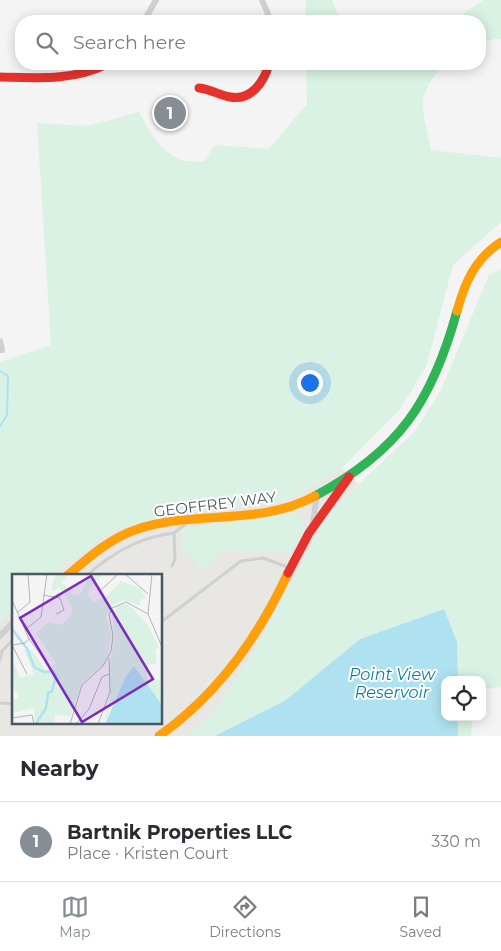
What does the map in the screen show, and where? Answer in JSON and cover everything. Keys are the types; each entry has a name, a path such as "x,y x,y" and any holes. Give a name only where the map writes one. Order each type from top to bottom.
{"street":[{"path":"147,15 156,0"},
{"path":"262,0 268,15"},
{"path":"0,77 74,76 96,70"},
{"path":"199,88 230,97 242,97 260,85 266,70"},
{"name":"GEOFFREY WAY","path":"69,574 101,548 134,530 160,524 282,510 300,504 352,473 391,440 421,405 444,356 466,279 478,260 501,242"},
{"path":"0,341 2,350"},
{"name":"GEOFFREY WAY","path":"159,736 178,724 197,707 236,664 251,644 312,527 352,473"},
{"name":"GEOFFREY WAY","path":"312,527 317,494"},
{"path":"0,636 12,623"}],"lane":[{"path":"88,574 123,548 159,535 174,533 182,526 194,520"},
{"path":"172,566 175,559 174,533"},
{"path":"162,621 229,568 242,561 263,558 277,562 290,569"},
{"path":"0,660 2,651 12,641"}],"shaded area":[{"path":"342,468 358,484 329,512 254,652 213,713 186,736 0,736 0,621 12,607 12,724 162,724 162,574 52,574 112,531 172,514 287,501"}],"green space":[{"path":"306,0 332,0 338,15 306,15"},
{"path":"484,0 501,0 501,39 486,42 486,15 461,15"},
{"path":"306,70 440,70 428,86 423,104 423,113 431,150 501,158 501,222 453,265 426,367 400,409 342,468 287,501 172,514 112,531 52,574 12,574 12,607 0,621 0,362 51,345 37,123 87,126 139,112 156,141 172,155 181,160 192,162 204,161 215,145 269,149 307,104"},
{"path":"501,269 501,687 486,689 486,676 458,676 457,642 443,609 360,639 286,700 215,736 186,736 213,713 254,652 329,512 415,431 441,390 489,275"},
{"path":"296,513 306,526 289,553 225,550 202,571 180,544 182,529"},
{"path":"458,721 472,721 471,736 458,736"}],"water":[{"name":"Point View Reservoir","path":"444,609 457,642 458,676 441,676 441,721 458,721 458,736 215,736 286,700 360,639"}],"waterway":[{"path":"0,371 8,376 7,415 0,426"}],"traffic: fast":[{"path":"315,496 344,479 369,461 390,442 408,421 423,398 436,372 457,311"}],"traffic: slow":[{"path":"457,311 472,272 484,256 501,242"},
{"path":"69,574 116,538 135,530 180,520 249,515 271,511 293,506 315,496"},
{"path":"159,736 199,702 234,664 263,620 288,573"}],"traffic: jam":[{"path":"0,77 41,78 68,76 91,70"},
{"path":"199,88 230,97 244,96 256,89 267,70"},
{"path":"288,573 309,533 349,477"}],"place":[{"name":"Bartnik Properties LLC","path":"170,113"}]}
